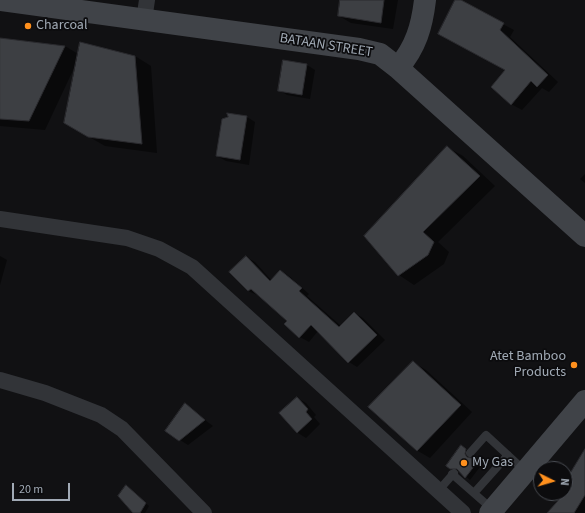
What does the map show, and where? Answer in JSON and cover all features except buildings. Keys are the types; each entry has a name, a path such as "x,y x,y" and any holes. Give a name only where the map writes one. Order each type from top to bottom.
{"street":[{"name":"BATAAN STREET","path":"1,0 146,10 380,54 398,68 585,236"},
{"path":"398,68 408,56 415,43 420,30 425,0"},
{"path":"0,219 127,238 159,250 192,267 463,513"},
{"path":"0,380 45,392 101,415 122,429 204,513"},
{"path":"492,511 585,401"}],"lane":[{"path":"470,453 486,435 526,471"},
{"path":"474,493 508,455"},
{"path":"438,490 453,474 492,511"}],"place":[{"name":"Charcoal","path":"28,26"},
{"name":"Atet Bamboo Products","path":"574,365"},
{"name":"My Gas","path":"464,463"}]}
